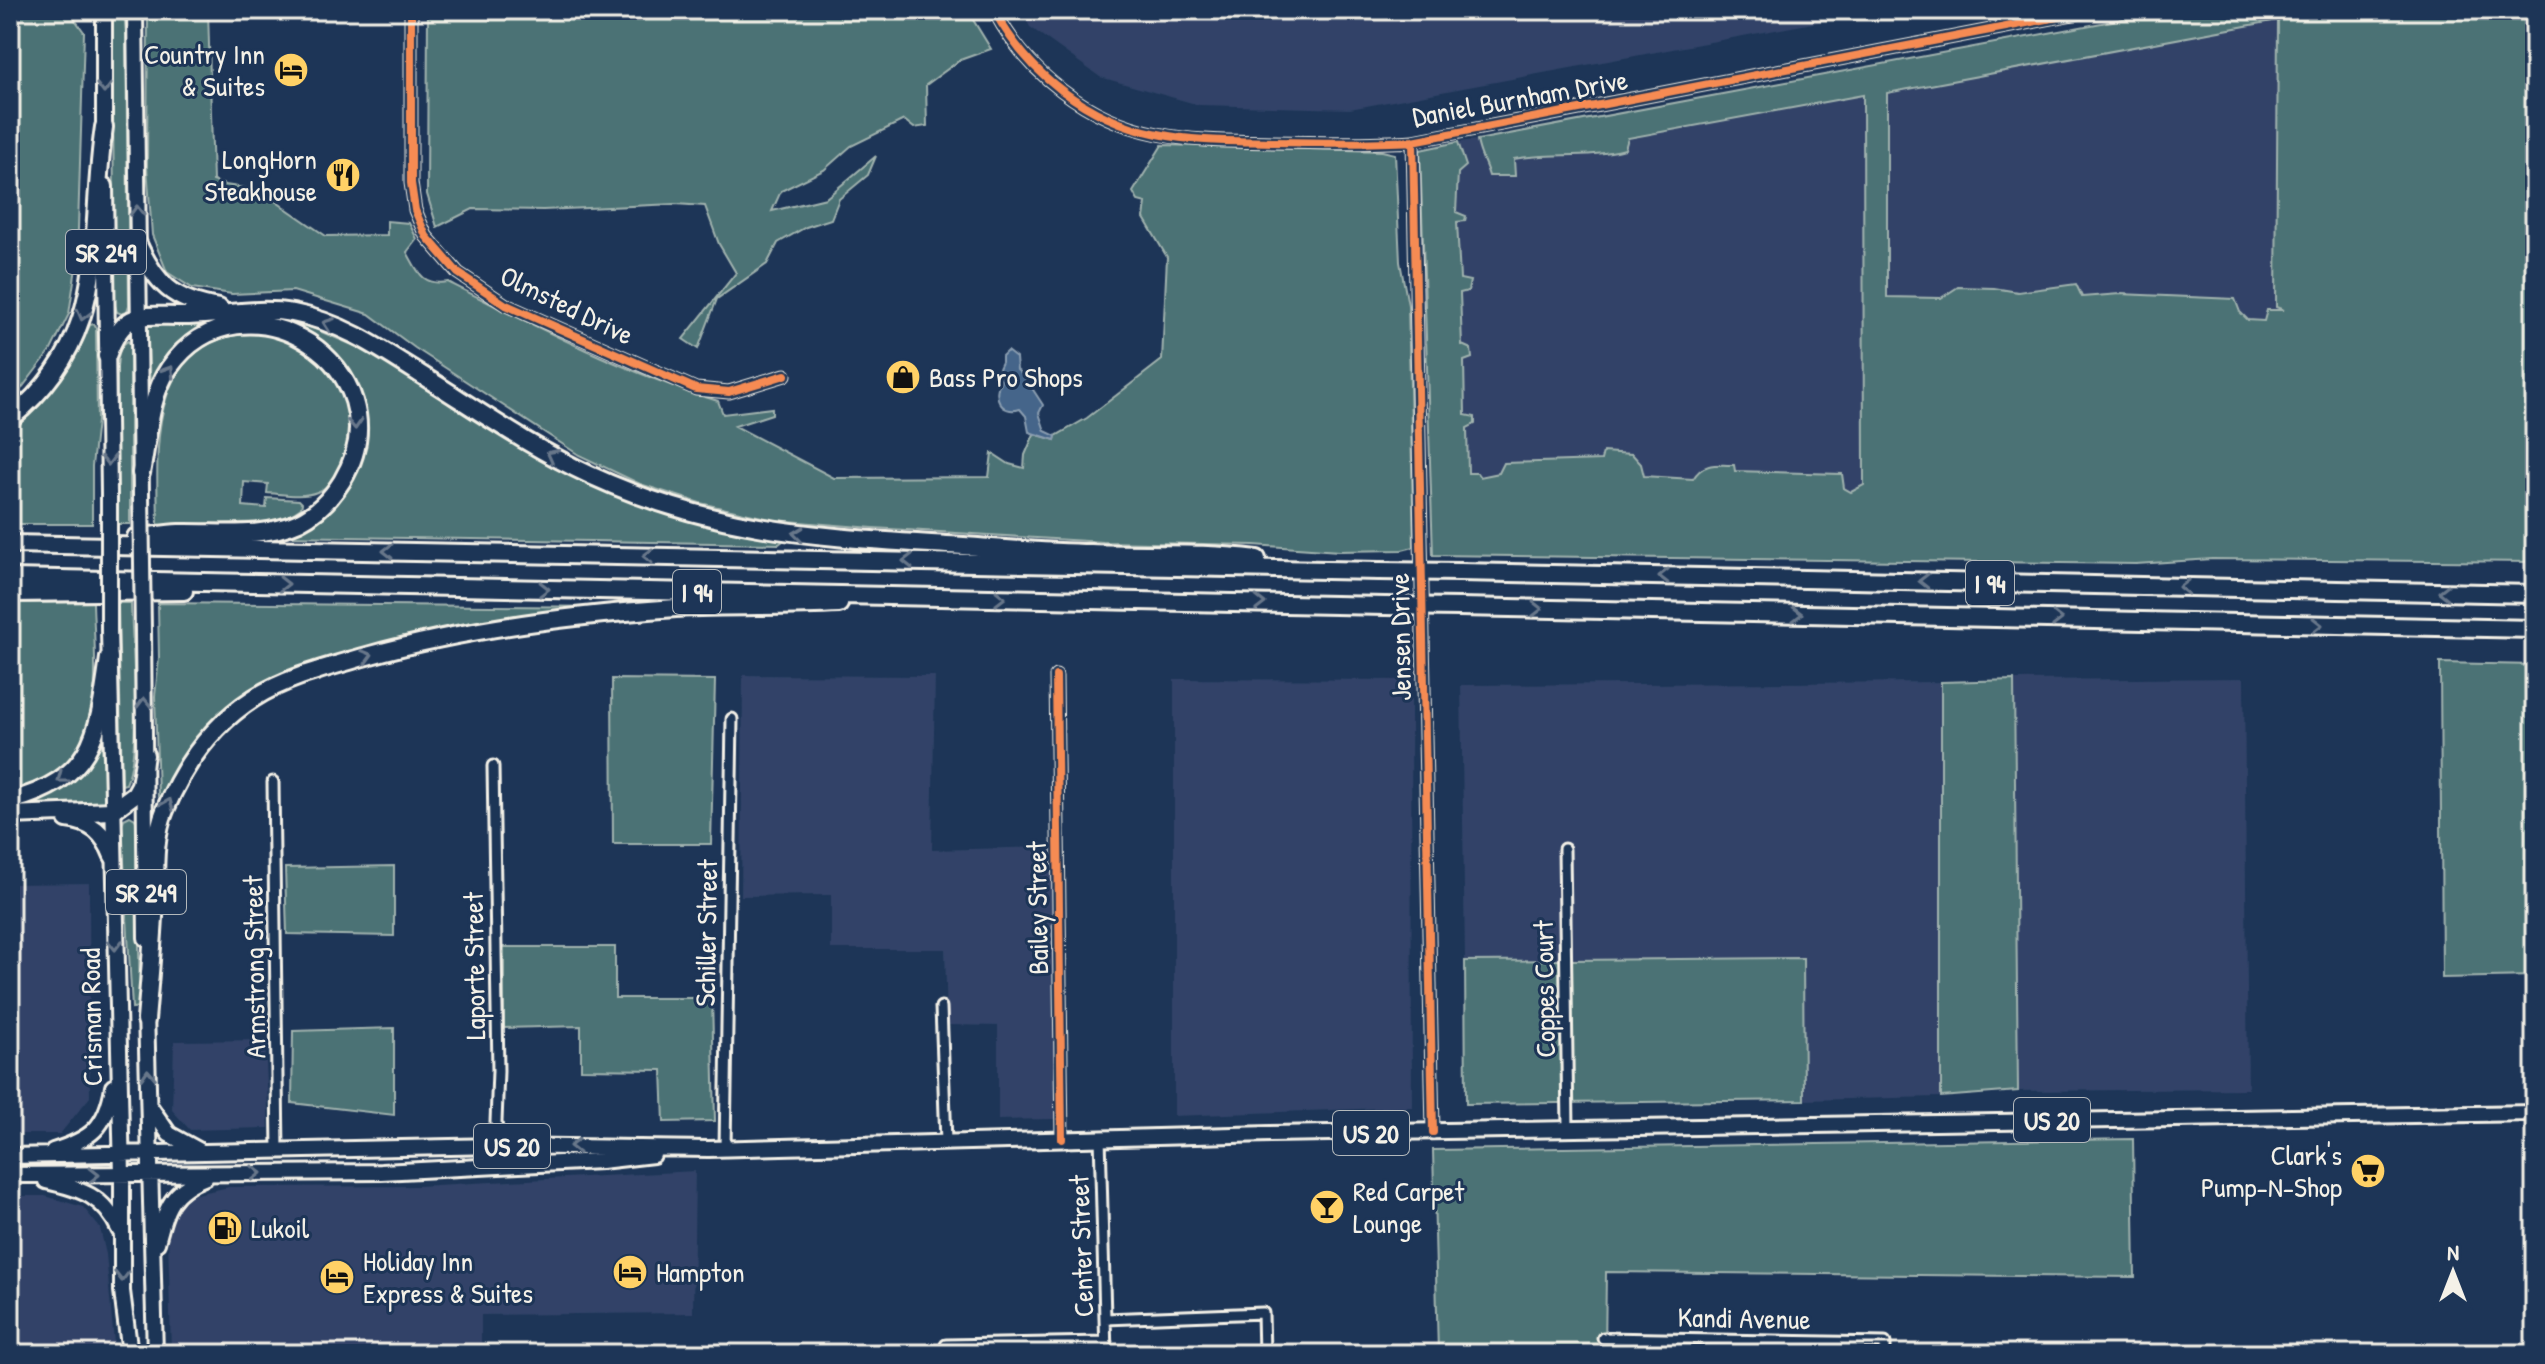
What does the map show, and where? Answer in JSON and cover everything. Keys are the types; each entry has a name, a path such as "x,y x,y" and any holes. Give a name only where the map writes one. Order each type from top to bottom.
{"highway":[{"path":"10,419 47,384 80,327 96,250 99,161 104,127"},
{"path":"137,242 155,276 172,292 197,303 240,310 293,313 341,328 376,346 525,440 574,467 649,499 726,522 822,537 1080,553 1239,557 1350,570"},
{"path":"107,356 116,331 124,323 138,317 209,315 240,310"},
{"path":"50,544 177,533 257,533 300,521 335,492 349,470 356,446 357,421 352,397 343,377 326,353 290,331 244,325 221,329 201,338 169,368 158,389 141,473"},
{"name":"I 94","path":"10,544 2535,594"},
{"name":"I 94","path":"10,578 2535,629"},
{"path":"10,593 176,593 241,583"},
{"path":"146,1020 155,915 156,860 163,814 180,777 199,748 223,722 264,693 330,667 388,650 531,621 679,608 813,606 971,597"},
{"path":"10,801 58,783 77,766 92,743 101,719 109,658"},
{"path":"10,815 112,811 135,794 140,785 145,755"},
{"path":"34,815 79,821 92,826 101,832 113,856"}],"main road":[{"name":"SR 249","path":"104,10 107,356"},
{"name":"SR 249","path":"135,10 141,473"},
{"name":"Crisman Road","path":"107,356 109,658 122,1291 130,1354"},
{"name":"Crisman Road","path":"141,473 146,1020 155,1354"},
{"path":"36,1156 72,1145 91,1135 104,1121 117,1063"},
{"path":"150,1106 169,1134 204,1152"},
{"name":"US 20","path":"10,1175 381,1172 601,1161 725,1148 1100,1137 2535,1113"},
{"name":"US 20","path":"10,1156 498,1146 709,1149"},
{"path":"152,1262 166,1210 175,1196 189,1184 215,1174"},
{"path":"10,1175 84,1191 100,1201 113,1215 122,1235"}],"street":[{"name":"Olmsted Drive","path":"411,10 411,183 415,210 426,236 458,273 506,305 696,389 729,392 785,375"},
{"name":"Daniel Burnham Drive","path":"994,10 1020,52 1059,90 1095,111 1157,134 1199,140 1372,144 1413,141 2094,10"},
{"name":"Jensen Drive","path":"1413,141 1433,1132"},
{"name":"Bailey Street","path":"1056,676 1062,1139"},
{"name":"Schiller Street","path":"725,1148 732,719"},
{"name":"Laporte Street","path":"493,766 498,1071 496,1122 502,1166"},
{"name":"Armstrong Street","path":"273,782 278,1151"},
{"name":"Coppes Court","path":"1564,849 1568,1128"},
{"path":"941,1007 946,1142"},
{"name":"Center Street","path":"1100,1137 1106,1354"},
{"path":"1105,1319 1263,1313 1264,1354"},
{"name":"Kandi Avenue","path":"1603,1338 1885,1343 1885,1354"},
{"path":"946,1354 946,1345 1106,1342"}],"shaded area":[{"path":"1021,10 1883,10 1350,109 1199,105 1100,77 1030,27"},
{"path":"2278,20 2276,306 2287,310 2264,321 2248,320 2240,312 2120,294 2081,297 2076,284 2018,292 1959,287 1941,298 1887,297 1887,93"},
{"path":"1863,95 1864,485 1851,493 1844,488 1842,474 1735,471 1734,465 1708,465 1693,479 1643,476 1603,452 1602,460 1504,463 1499,473 1491,477 1480,478 1468,473 1467,427 1474,417 1465,416 1464,360 1472,358 1462,345 1460,292 1468,291 1470,282 1460,279 1456,212 1458,173 1466,165 1458,142 1477,140 1480,157 1515,175 1514,159 1539,154 1602,155 1624,149 1627,138"},
{"path":"1007,351 1016,358 1017,370 1043,405 1039,413 1045,431 1056,436 1055,440 1029,432 1026,416 1020,409 1008,409 1000,403 998,386 1001,380 997,373 1002,356"},
{"path":"743,675 935,676 932,850 1051,847 1055,1119 998,1120 998,1026 947,1025 945,949 831,949 831,895 741,896"},
{"path":"2244,678 2248,1089 2018,1091 2014,680"},
{"path":"1174,679 1411,680 1412,1107 1174,1116"},
{"path":"1941,682 1941,1097 1804,1100 1803,958 1465,961 1461,685"},
{"path":"89,883 90,1097 60,1134 10,1134 10,884"},
{"path":"265,1040 269,1128 190,1130 172,1110 174,1041"},
{"path":"695,1171 693,1313 481,1315 481,1354 171,1354 168,1234 175,1211 192,1195 229,1187 417,1186"},
{"path":"10,1196 45,1196 83,1207 100,1228 106,1254 115,1354 10,1354"}],"green space":[{"path":"10,10 68,10 84,32 77,261 69,314 51,350 10,399"},
{"path":"112,10 124,10 126,35 129,305 122,314 117,312 115,305"},
{"path":"148,10 208,10 213,181 259,190 326,236 387,235 387,221 409,223 417,239 407,252 427,280 448,282 614,362 718,401 723,414 772,408 772,414 735,426 834,478 989,477 992,453 1009,464 1024,468 1025,455 1034,434 1055,440 1056,436 1087,418 1162,360 1167,257 1144,218 1146,203 1138,201 1133,192 1162,145 1382,151 1395,154 1400,262 1408,305 1414,547 1339,551 1254,545 1103,542 873,528 775,520 700,503 640,484 579,455 415,348 369,314 293,291 232,294 192,288 167,272 152,235 147,166"},
{"path":"428,10 967,10 991,49 960,60 926,85 927,126 914,128 904,120 851,146 824,170 781,191 772,211 826,198 876,156 868,175 839,199 831,219 806,227 778,243 767,264 717,299 698,349 683,339 736,273 719,244 705,206 473,209 437,227 427,194"},
{"path":"2171,10 2535,10 2535,562 2212,559 2136,564 1433,555 1420,150 1458,142 1466,166 1458,173 1456,212 1466,216 1465,221 1457,222 1460,279 1470,281 1468,291 1460,293 1462,345 1471,349 1472,358 1464,361 1465,415 1475,417 1475,424 1467,428 1468,473 1477,473 1480,477 1499,473 1504,463 1601,460 1603,452 1632,454 1641,464 1644,476 1693,479 1706,467 1734,465 1735,471 1842,474 1844,488 1851,492 1864,485 1863,95 1628,138 1625,149 1611,152 1514,159 1515,176 1489,176 1477,140","holes":["2278,20 2276,307 2284,310 2267,310 2264,321 2248,320 2240,312 2235,299 2120,294 2082,297 2076,284 2018,292 1958,287 1941,298 1887,297 1887,93"]},
{"path":"229,320 153,385 150,387 147,322"},
{"path":"281,322 310,327 362,349 591,483 667,514 783,541 779,544 281,536 319,517 338,500 354,473 359,449 342,364 323,344"},
{"path":"94,324 97,421 92,466 92,524 10,524 10,427 47,395 66,369 90,325"},
{"path":"250,333 274,337 296,346 315,358 342,391 348,412 349,435 339,470 326,487 305,495 267,493 268,484 244,482 243,506 266,508 267,498 299,500 302,503 301,508 292,514 273,522 158,525 159,433 175,377 192,356 216,341"},
{"path":"128,341 130,524 117,524 117,368 120,349"},
{"path":"93,602 95,687 93,709 81,748 69,765 45,781 10,791 10,603"},
{"path":"118,603 131,603 135,696 131,768 126,784 122,785"},
{"path":"158,603 614,607 270,683 164,795 158,796 155,696 159,658"},
{"path":"2440,663 2535,665 2535,976 2442,978"},
{"path":"612,679 715,680 711,844 613,844"},
{"path":"2014,680 2018,1091 1941,1097 1941,682"},
{"path":"101,736 107,801 92,805 22,807 21,804"},
{"path":"130,816 137,824 140,1007 132,1008 122,825 124,819"},
{"path":"394,866 394,936 287,934 285,868"},
{"path":"504,947 615,947 615,998 712,998 715,1121 664,1122 662,1070 581,1069 581,1026 504,1028"},
{"path":"1803,958 1804,1100 1466,1104 1465,961"},
{"path":"394,1028 394,1115 292,1103 293,1031"},
{"path":"2133,1139 2135,1277 1606,1272 1605,1354 1438,1354 1433,1150"}],"cycle path":[{"path":"411,10 411,183 415,210 426,236 458,273 506,305 696,389 729,392 785,375"},
{"path":"994,10 1008,33 1042,73 1062,90 1107,118 1172,137 1343,143 1413,141 2094,10"},
{"path":"1413,141 1433,1132"},
{"path":"1056,676 1062,1139"}],"place":[{"name":"Country Inn & Suites","path":"291,70"},
{"name":"LongHorn Steakhouse","path":"343,175"},
{"name":"Bass Pro Shops","path":"903,377"},
{"name":"Clark's Pump-N-Shop","path":"2368,1171"},
{"name":"Red Carpet Lounge","path":"1327,1207"},
{"name":"Lukoil","path":"225,1228"},
{"name":"Hampton","path":"630,1272"},
{"name":"Holiday Inn Express & Suites","path":"337,1277"}]}
